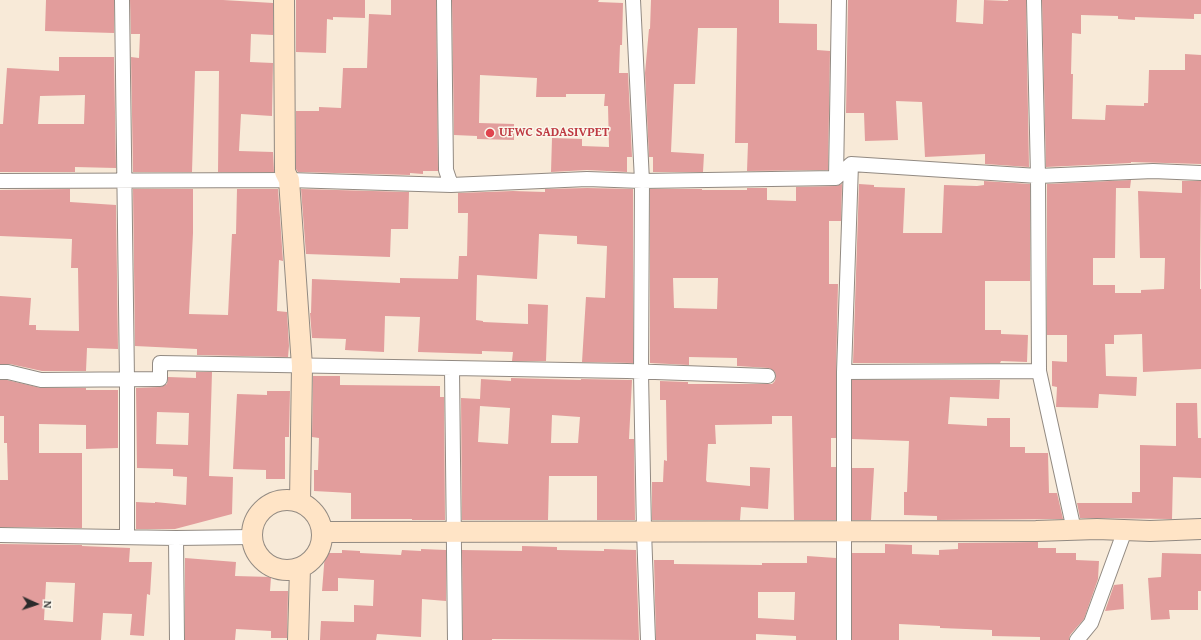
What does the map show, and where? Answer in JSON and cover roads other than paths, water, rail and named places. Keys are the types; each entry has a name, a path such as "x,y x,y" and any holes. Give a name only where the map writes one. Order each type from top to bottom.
{"main road":[{"path":"284,0 285,172 289,180 302,366 300,502"},
{"path":"289,500 300,502 311,509 318,519 322,532 322,543 310,562 300,568 287,570 274,568 263,561 255,550 252,537 254,525 259,515 267,507 277,502 289,500"},
{"path":"322,532 1150,531 1201,529"},
{"path":"298,640 300,568"}],"street":[{"path":"122,0 127,379 126,536"},
{"path":"444,0 446,170 452,185"},
{"path":"633,0 642,181 641,372 648,640"},
{"path":"836,178 839,0"},
{"path":"1034,0 1038,176 1039,371 1074,530"},
{"path":"0,181 289,180 452,185 587,178 642,181 836,178 851,164 1038,176 1153,171 1201,173"},
{"path":"844,640 844,372 851,164"},
{"path":"0,372 8,372 41,380 160,379 160,363 626,371 768,376"},
{"path":"452,369 455,640"},
{"path":"844,372 1039,371"},
{"path":"1077,640 1091,623 1125,530"},
{"path":"0,534 176,538 252,537"},
{"path":"176,538 177,640"}],"place":[{"name":"UFWC SADASIVPET","path":"490,133"}]}
